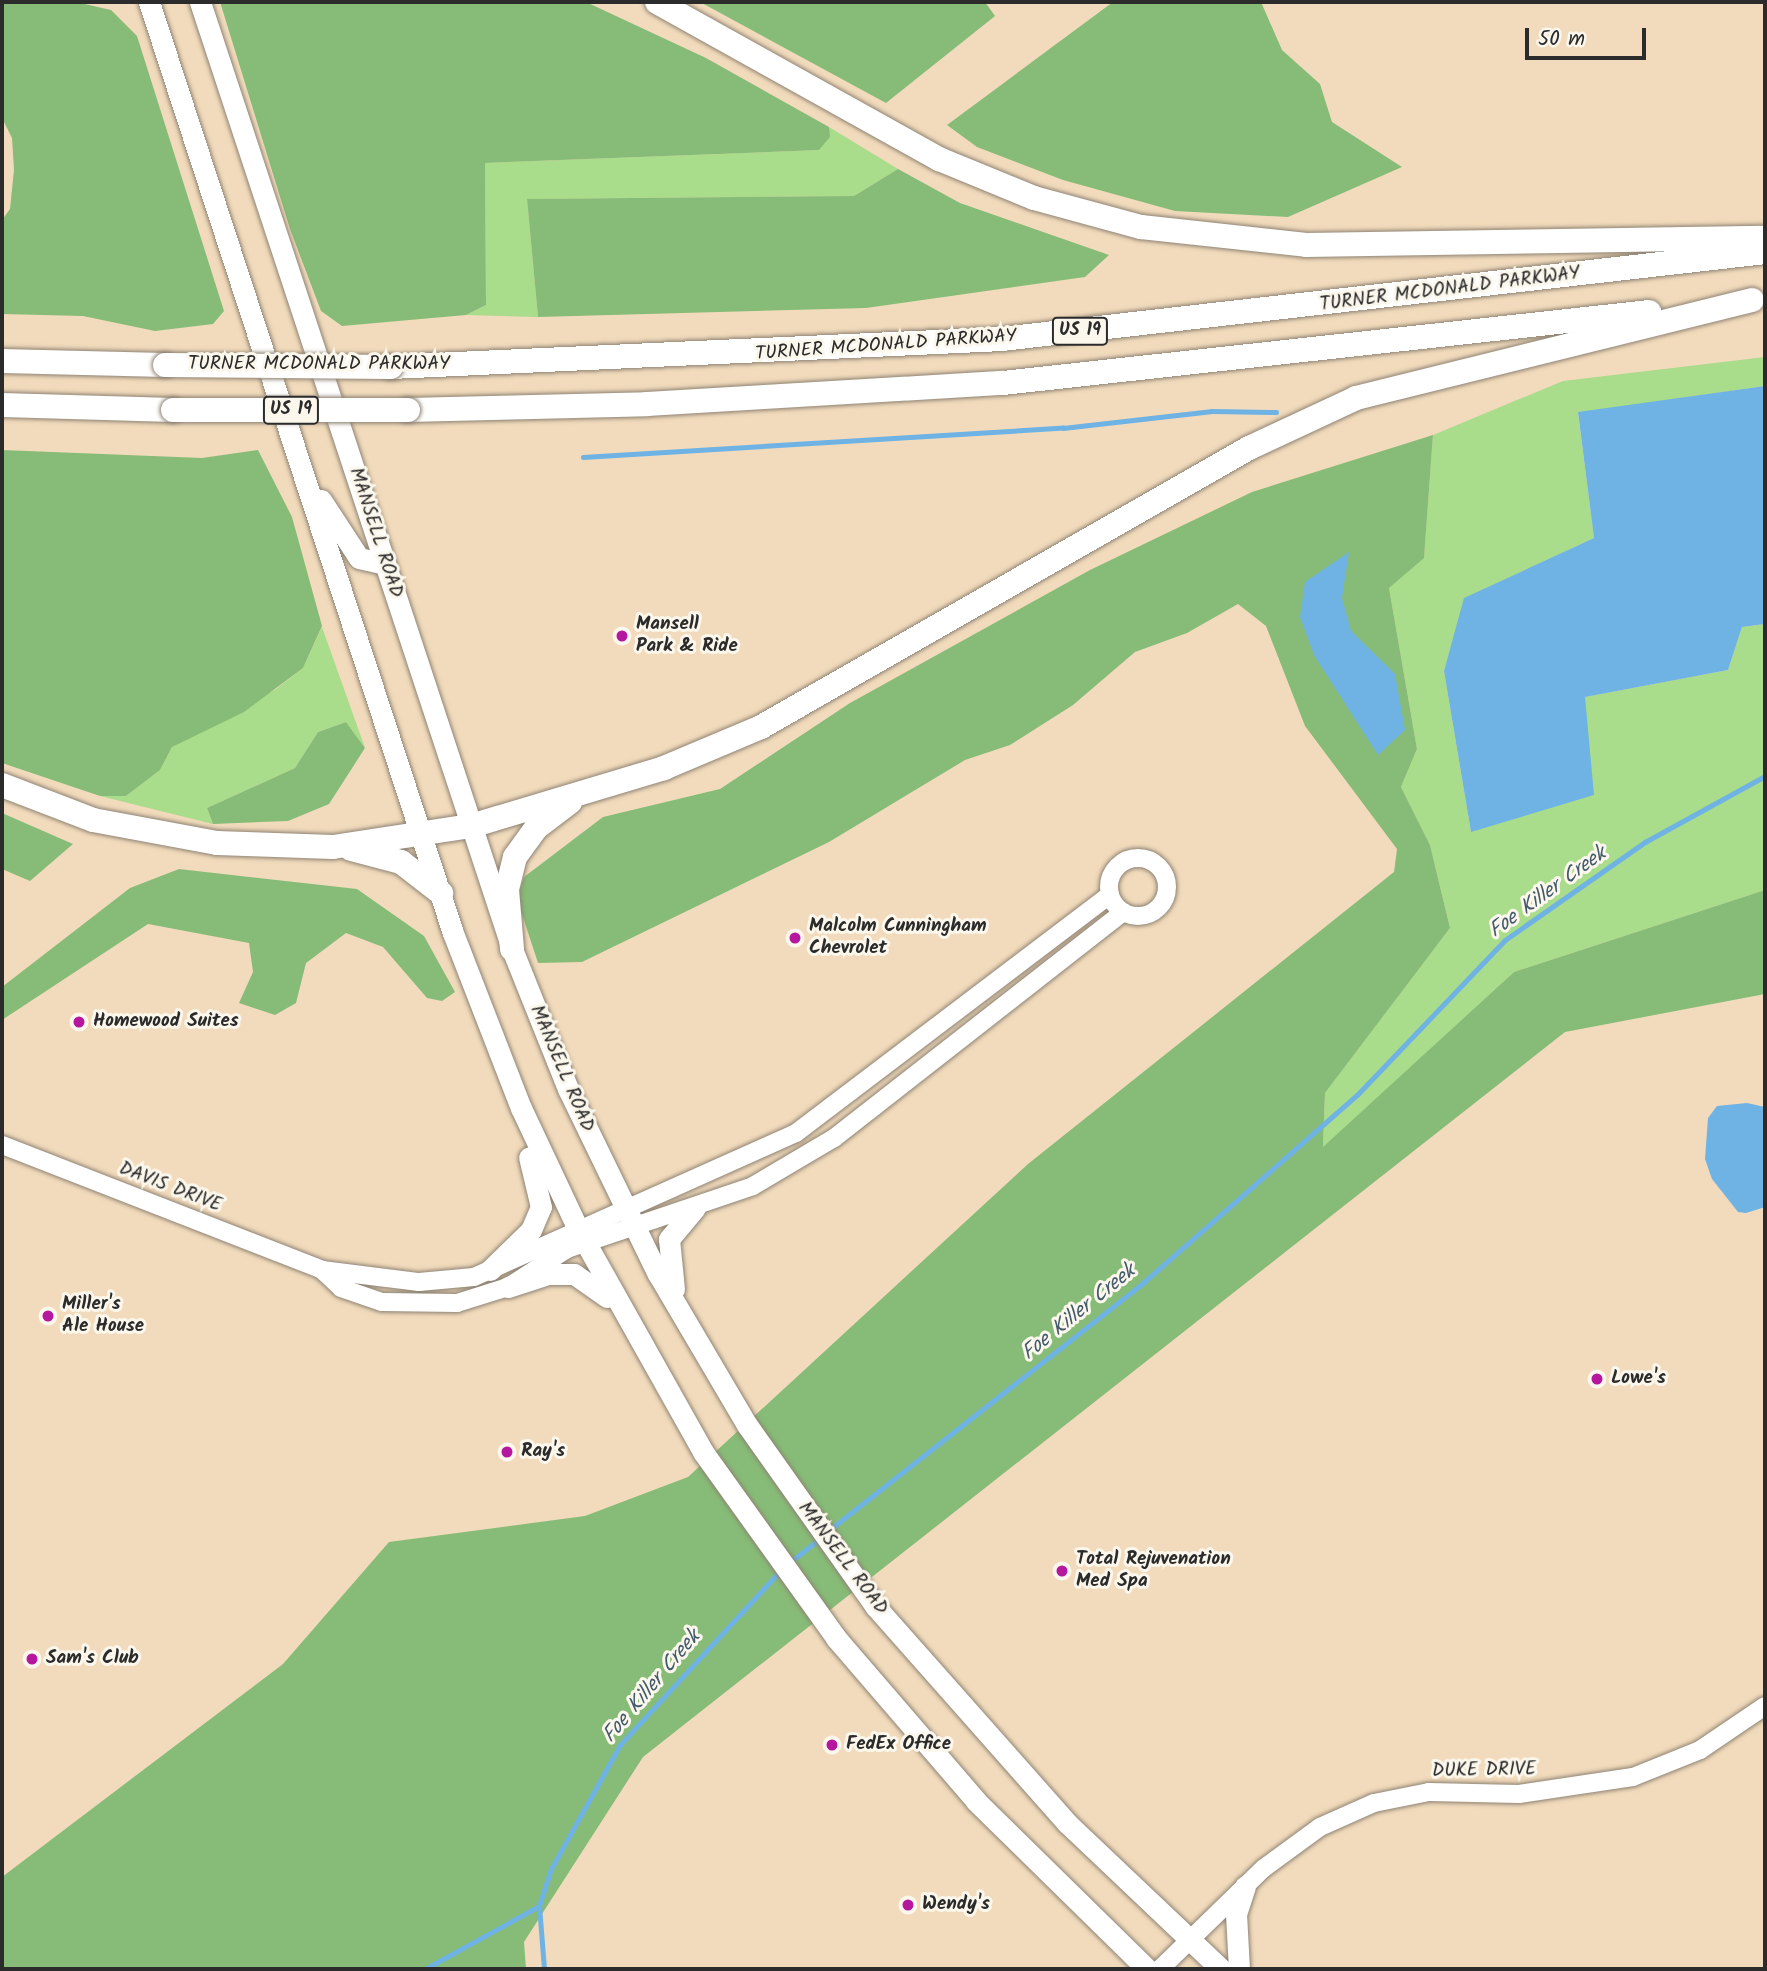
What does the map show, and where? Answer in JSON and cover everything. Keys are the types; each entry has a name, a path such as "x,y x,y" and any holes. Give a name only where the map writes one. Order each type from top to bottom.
{"highway":[{"path":"657,2 939,159 1034,198 1141,227 1306,245 1765,238"},
{"name":"TURNER MCDONALD PARKWAY","path":"2,361 391,367 1002,339 1765,252"},
{"path":"2,785 93,820 174,838 333,846 471,826 664,768 761,727 1086,538 1322,412 1388,387 1759,299"},
{"name":"US 19","path":"2,405 173,410 408,410 660,404 1003,383 1759,299"},
{"path":"512,949 507,889 515,858 536,828 585,792"},
{"path":"333,846 401,862 440,893"}],"main road":[{"path":"149,2 440,893 505,1069 582,1236 641,1347 738,1504 836,1637 976,1801 1147,1969"},
{"name":"MANSELL ROAD","path":"200,2 512,949 630,1219 685,1324 781,1476 875,1606 1067,1824 1221,1969"},
{"path":"300,465 349,548 371,564 385,564"},
{"path":"490,1270 531,1230 542,1197 506,1107 505,1069"},
{"path":"685,1324 667,1256 677,1224 695,1208"},
{"path":"508,1287 560,1273 593,1282 641,1347"},
{"path":"1239,1969 1236,1914 1245,1886"}],"street":[{"path":"582,1236 630,1219 796,1133 1110,895 1120,864 1140,858 1157,866 1166,883 1163,902 1146,915 1123,912 1110,895"},
{"path":"630,1219 695,1208 810,1155 1123,912"},
{"name":"DAVIS DRIVE","path":"2,1145 322,1270 358,1294 421,1306 457,1303 508,1287 537,1263 582,1236"},
{"name":"DAVIS DRIVE","path":"322,1270 419,1282 490,1270 582,1236"},
{"path":"419,1282 421,1306"},
{"name":"DUKE DRIVE","path":"1160,1969 1245,1886 1320,1827 1374,1802 1429,1792 1519,1794 1633,1777 1700,1750 1765,1706"}],"green space":[{"path":"2,2 76,2 111,10 137,36 224,311 213,324 155,331 83,316 2,314 2,220 10,209 14,170 12,138 2,118"},
{"path":"220,2 586,2 706,58 829,127 830,137 819,150 485,163 486,305 466,315 342,326 321,311 290,229"},
{"path":"700,2 985,2 995,16 886,103"},
{"path":"1113,2 1261,2 1282,50 1320,84 1332,122 1402,167 1288,217 1175,211 1063,180 977,147 947,125"},
{"path":"829,127 898,169 854,196 527,199 538,317 466,315 486,305 485,163 819,150"},
{"path":"898,169 960,203 1109,255 1085,277 866,308 538,317 527,199 854,196"},
{"path":"1765,357 1765,386 1578,413 1594,538 1465,598 1444,671 1471,832 1584,697 1728,670 1742,627 1765,624 1765,890 1514,972 1323,1148 1325,1093 1450,928 1430,845 1401,787 1417,749 1389,588 1424,557 1433,435 1563,381"},
{"path":"1433,435 1424,558 1389,588 1417,749 1401,787 1430,845 1450,928 1325,1093 1323,1147 1514,972 1765,890 1765,994 1565,1032 643,1757 524,1942 526,1969 2,1969 2,1877 283,1664 389,1542 585,1516 688,1477 1028,1164 1394,872 1397,849 1305,726 1266,626 1238,604 1187,633 1135,652 1073,705 1010,745 965,760 829,842 582,962 538,963 517,899 524,877 603,817 720,789 850,703 1090,570 1252,492"},
{"path":"2,450 202,458 258,450 292,517 322,626 303,668 244,712 172,747 160,770 126,796 100,796 2,763"},
{"path":"322,627 365,748 346,722 318,732 295,768 207,808 213,824 100,796 126,796 160,770 172,747 276,689 303,668"},
{"path":"346,722 365,748 329,804 288,821 213,824 207,808 295,768 318,732"},
{"path":"2,813 73,844 30,881 2,869"},
{"path":"179,869 357,889 424,936 455,992 442,1001 427,998 383,947 346,933 306,963 296,1003 275,1015 239,1003 253,972 249,943 148,924 2,1020 2,987 130,888"}],"water":[{"path":"1765,386 1765,624 1742,627 1728,670 1585,697 1594,795 1471,832 1444,671 1464,598 1594,538 1578,412"},
{"path":"1349,552 1342,598 1351,631 1395,674 1405,730 1378,755 1314,655 1300,617 1305,582"},
{"path":"1747,1103 1765,1107 1765,1207 1746,1213 1738,1212 1712,1179 1705,1159 1708,1118 1717,1106"}],"waterway":[{"path":"583,457 1063,428 1212,411 1276,412"},
{"name":"Foe Killer Creek","path":"828,1531 1144,1282 1357,1095 1505,940 1645,842 1765,776"},
{"name":"Foe Killer Creek","path":"790,1562 819,1539"},
{"name":"Foe Killer Creek","path":"544,1969 539,1906 551,1869 620,1745 781,1570"},
{"path":"425,1969 539,1906"}],"place":[{"name":"Mansell Park & Ride","path":"622,636"},
{"name":"Malcolm Cunningham Chevrolet","path":"795,938"},
{"name":"Homewood Suites","path":"79,1022"},
{"name":"Miller's Ale House","path":"48,1316"},
{"name":"Lowe's","path":"1597,1379"},
{"name":"Ray's","path":"507,1452"},
{"name":"Total Rejuvenation Med Spa","path":"1062,1571"},
{"name":"Sam's Club","path":"32,1659"},
{"name":"FedEx Office","path":"832,1745"},
{"name":"Wendy's","path":"908,1905"}]}
